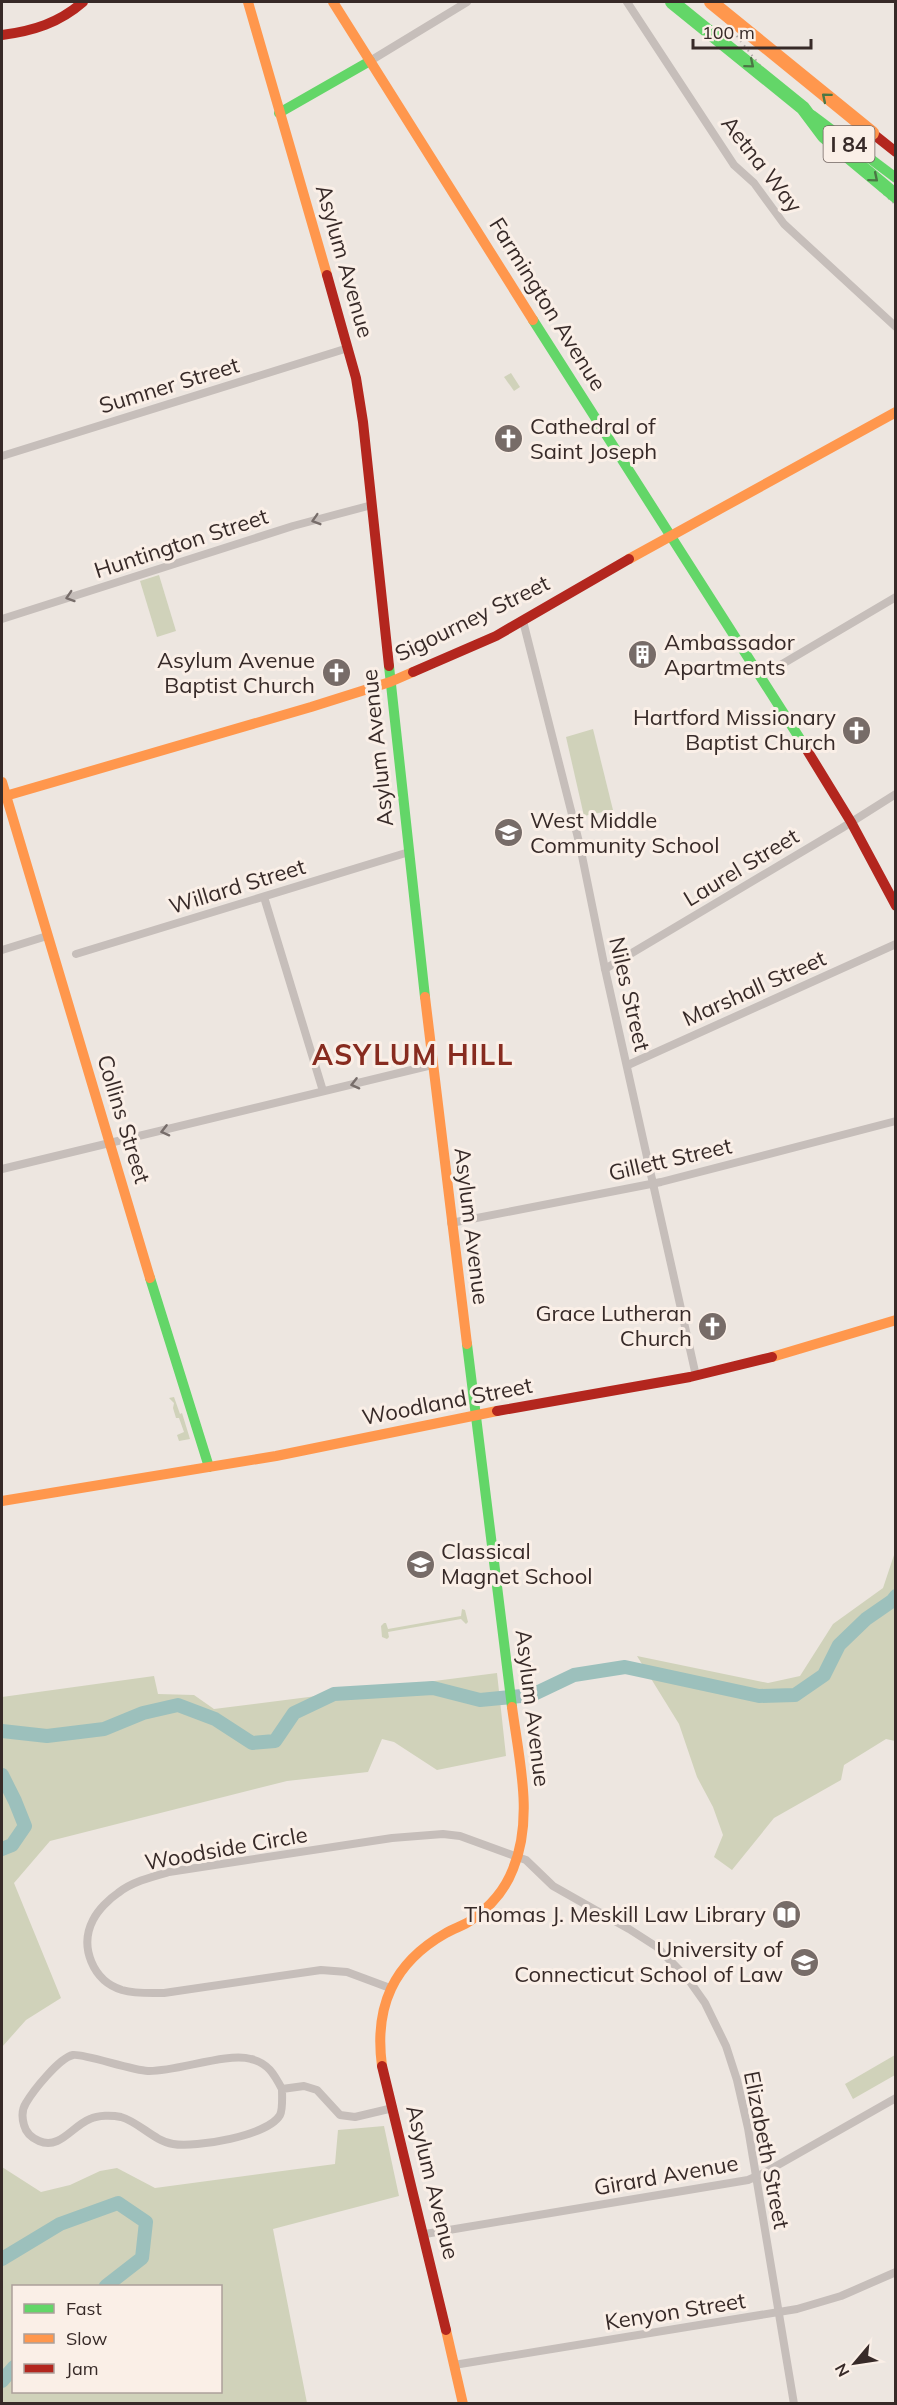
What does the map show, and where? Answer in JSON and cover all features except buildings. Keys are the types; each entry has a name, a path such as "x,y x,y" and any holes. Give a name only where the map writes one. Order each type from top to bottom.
{"main road":[{"path":"2,35 19,33 56,22 83,2"},
{"name":"Asylum Avenue","path":"248,2 348,348 356,378 363,422 432,1065 524,1803 524,1836 520,1856 510,1876 489,1904 470,1921 444,1933 410,1961 390,1988 382,2013 379,2035 384,2070 425,2234 463,2403"},
{"name":"Farmington Avenue","path":"333,2 568,376 762,676 851,822 896,906"},
{"name":"I 84","path":"672,2 803,108 896,178"},
{"name":"I 84","path":"711,2 896,152"},
{"path":"279,113 370,61"},
{"path":"803,108 824,136 896,196"},
{"path":"872,133 896,142"},
{"name":"Sigourney Street","path":"3,792 365,691 390,682 496,636 672,534 896,412"},
{"name":"Collins Street","path":"3,792 209,1467"},
{"name":"Woodland Street","path":"2,1501 209,1467 476,1415 696,1376 751,1363 896,1320"}],"street":[{"path":"370,61 467,2"},
{"name":"Aetna Way","path":"627,2 735,166 754,183 784,224 896,327"},
{"name":"Sumner Street","path":"2,456 348,348"},
{"name":"Huntington Street","path":"2,619 293,526 372,505"},
{"path":"762,676 896,597"},
{"name":"Niles Street","path":"523,621 580,846 605,969 696,1376"},
{"name":"Laurel Street","path":"605,969 896,794"},
{"name":"Willard Street","path":"76,954 409,852"},
{"path":"264,897 323,1091"},
{"path":"2,950 48,936"},
{"name":"Marshall Street","path":"628,1065 896,944"},
{"path":"2,1169 432,1065"},
{"name":"Gillett Street","path":"451,1223 653,1183 896,1121"},
{"name":"Woodside Circle","path":"390,1988 347,1972 321,1970 164,1993 122,1990 105,1982 94,1970 87,1945 88,1932 93,1918 118,1893 150,1877 169,1872 423,1835 460,1836 520,1856"},
{"name":"Elizabeth Street","path":"520,1856 532,1864 558,1889 657,1947 698,1992 719,2030 737,2080 756,2177 794,2403"},
{"path":"76,2054 149,2071 248,2058 264,2063 282,2089 281,2114 277,2119 266,2128 253,2134 227,2139 173,2145 122,2117 106,2116 91,2118 55,2143 44,2144 33,2139 24,2124 25,2104 55,2068 67,2057 76,2054"},
{"path":"282,2089 304,2086 317,2090 340,2115 355,2117 393,2108"},
{"name":"Girard Avenue","path":"425,2234 715,2186 756,2177 896,2098"},
{"name":"Kenyon Street","path":"454,2365 779,2313 825,2302 896,2272"}],"green space":[{"path":"511,373 520,387 514,391 504,377"},
{"path":"159,575 176,631 157,637 140,581"},
{"path":"593,729 613,810 584,816 566,737"},
{"path":"174,1397 190,1439 179,1441 177,1435 184,1432 179,1418 176,1418 174,1403 169,1398"},
{"path":"895,1552 895,1741 886,1739 844,1765 841,1780 774,1818 732,1870 714,1857 723,1835 713,1807 697,1777 679,1724 637,1656 768,1683 800,1676 833,1624 883,1588"},
{"path":"462,1609 465,1610 468,1622 466,1624 461,1619 388,1632 387,1639 382,1637 381,1626 384,1623 388,1629 461,1616"},
{"path":"497,1673 506,1756 437,1770 394,1742 382,1739 368,1772 287,1781 50,1841 14,1883 61,1998 26,2020 2,2047 2,1697 154,1676 158,1694 194,1695 214,1709"},
{"path":"895,2055 895,2075 853,2099 845,2084"},
{"path":"384,2126 399,2196 273,2229 307,2403 2,2403 2,2167 41,2192 70,2185 100,2171 117,2168 155,2188 335,2164 338,2130"}],"waterway":[{"path":"2,1731 47,1736 104,1729 143,1713 178,1705 215,1719 252,1743 275,1741 294,1713 334,1694 433,1688 480,1700 532,1695 574,1675 625,1667 759,1696 795,1695 824,1675 839,1645 866,1619 896,1596"},
{"path":"2,1775 25,1826 12,1845 2,1849"},
{"path":"2,2259 60,2224 118,2203 146,2222 142,2258 107,2285"},
{"path":"2,2381 12,2369"}],"railway":[{"path":"712,2 753,57 798,109 896,205"}],"traffic: fast":[{"path":"672,2 803,108 824,136 896,196"},
{"path":"279,113 370,61"},
{"path":"812,115 896,178"},
{"path":"533,320 802,742"},
{"path":"389,666 425,997"},
{"path":"150,1278 209,1467"},
{"path":"467,1344 512,1707"}],"traffic: slow":[{"path":"248,2 327,275"},
{"path":"333,2 533,320"},
{"path":"711,2 872,133"},
{"path":"629,559 896,412"},
{"path":"2,797 311,707 390,682 413,672"},
{"path":"2,782 150,1278"},
{"path":"425,997 467,1344"},
{"path":"772,1357 896,1320"},
{"path":"2,1501 276,1456 497,1411"},
{"path":"382,2066 381,2025 391,1989 400,1973 428,1945 449,1931 467,1923 484,1910 501,1891 513,1869 523,1830 524,1809 521,1768 512,1707"},
{"path":"446,2330 463,2404"}],"traffic: jam":[{"path":"2,35 55,21 83,2"},
{"path":"872,133 896,152"},
{"path":"327,275 356,378 363,422 389,666"},
{"path":"413,672 496,636 629,559"},
{"path":"802,742 851,822 896,906"},
{"path":"497,1411 690,1377 772,1357"},
{"path":"382,2066 446,2330"}],"place":[{"name":"Cathedral of Saint Joseph","path":"509,439"},
{"name":"Ambassador Apartments","path":"643,655"},
{"name":"Asylum Avenue Baptist Church","path":"336,673"},
{"name":"Hartford Missionary Baptist Church","path":"857,730"},
{"name":"West Middle Community School","path":"509,833"},
{"name":"Grace Lutheran Church","path":"713,1326"},
{"name":"Classical Magnet School","path":"420,1564"},
{"name":"Thomas J. Meskill Law Library","path":"787,1914"},
{"name":"University of Connecticut School of Law","path":"804,1962"}],"district":[{"name":"ASYLUM HILL","path":"413,1054"}]}
